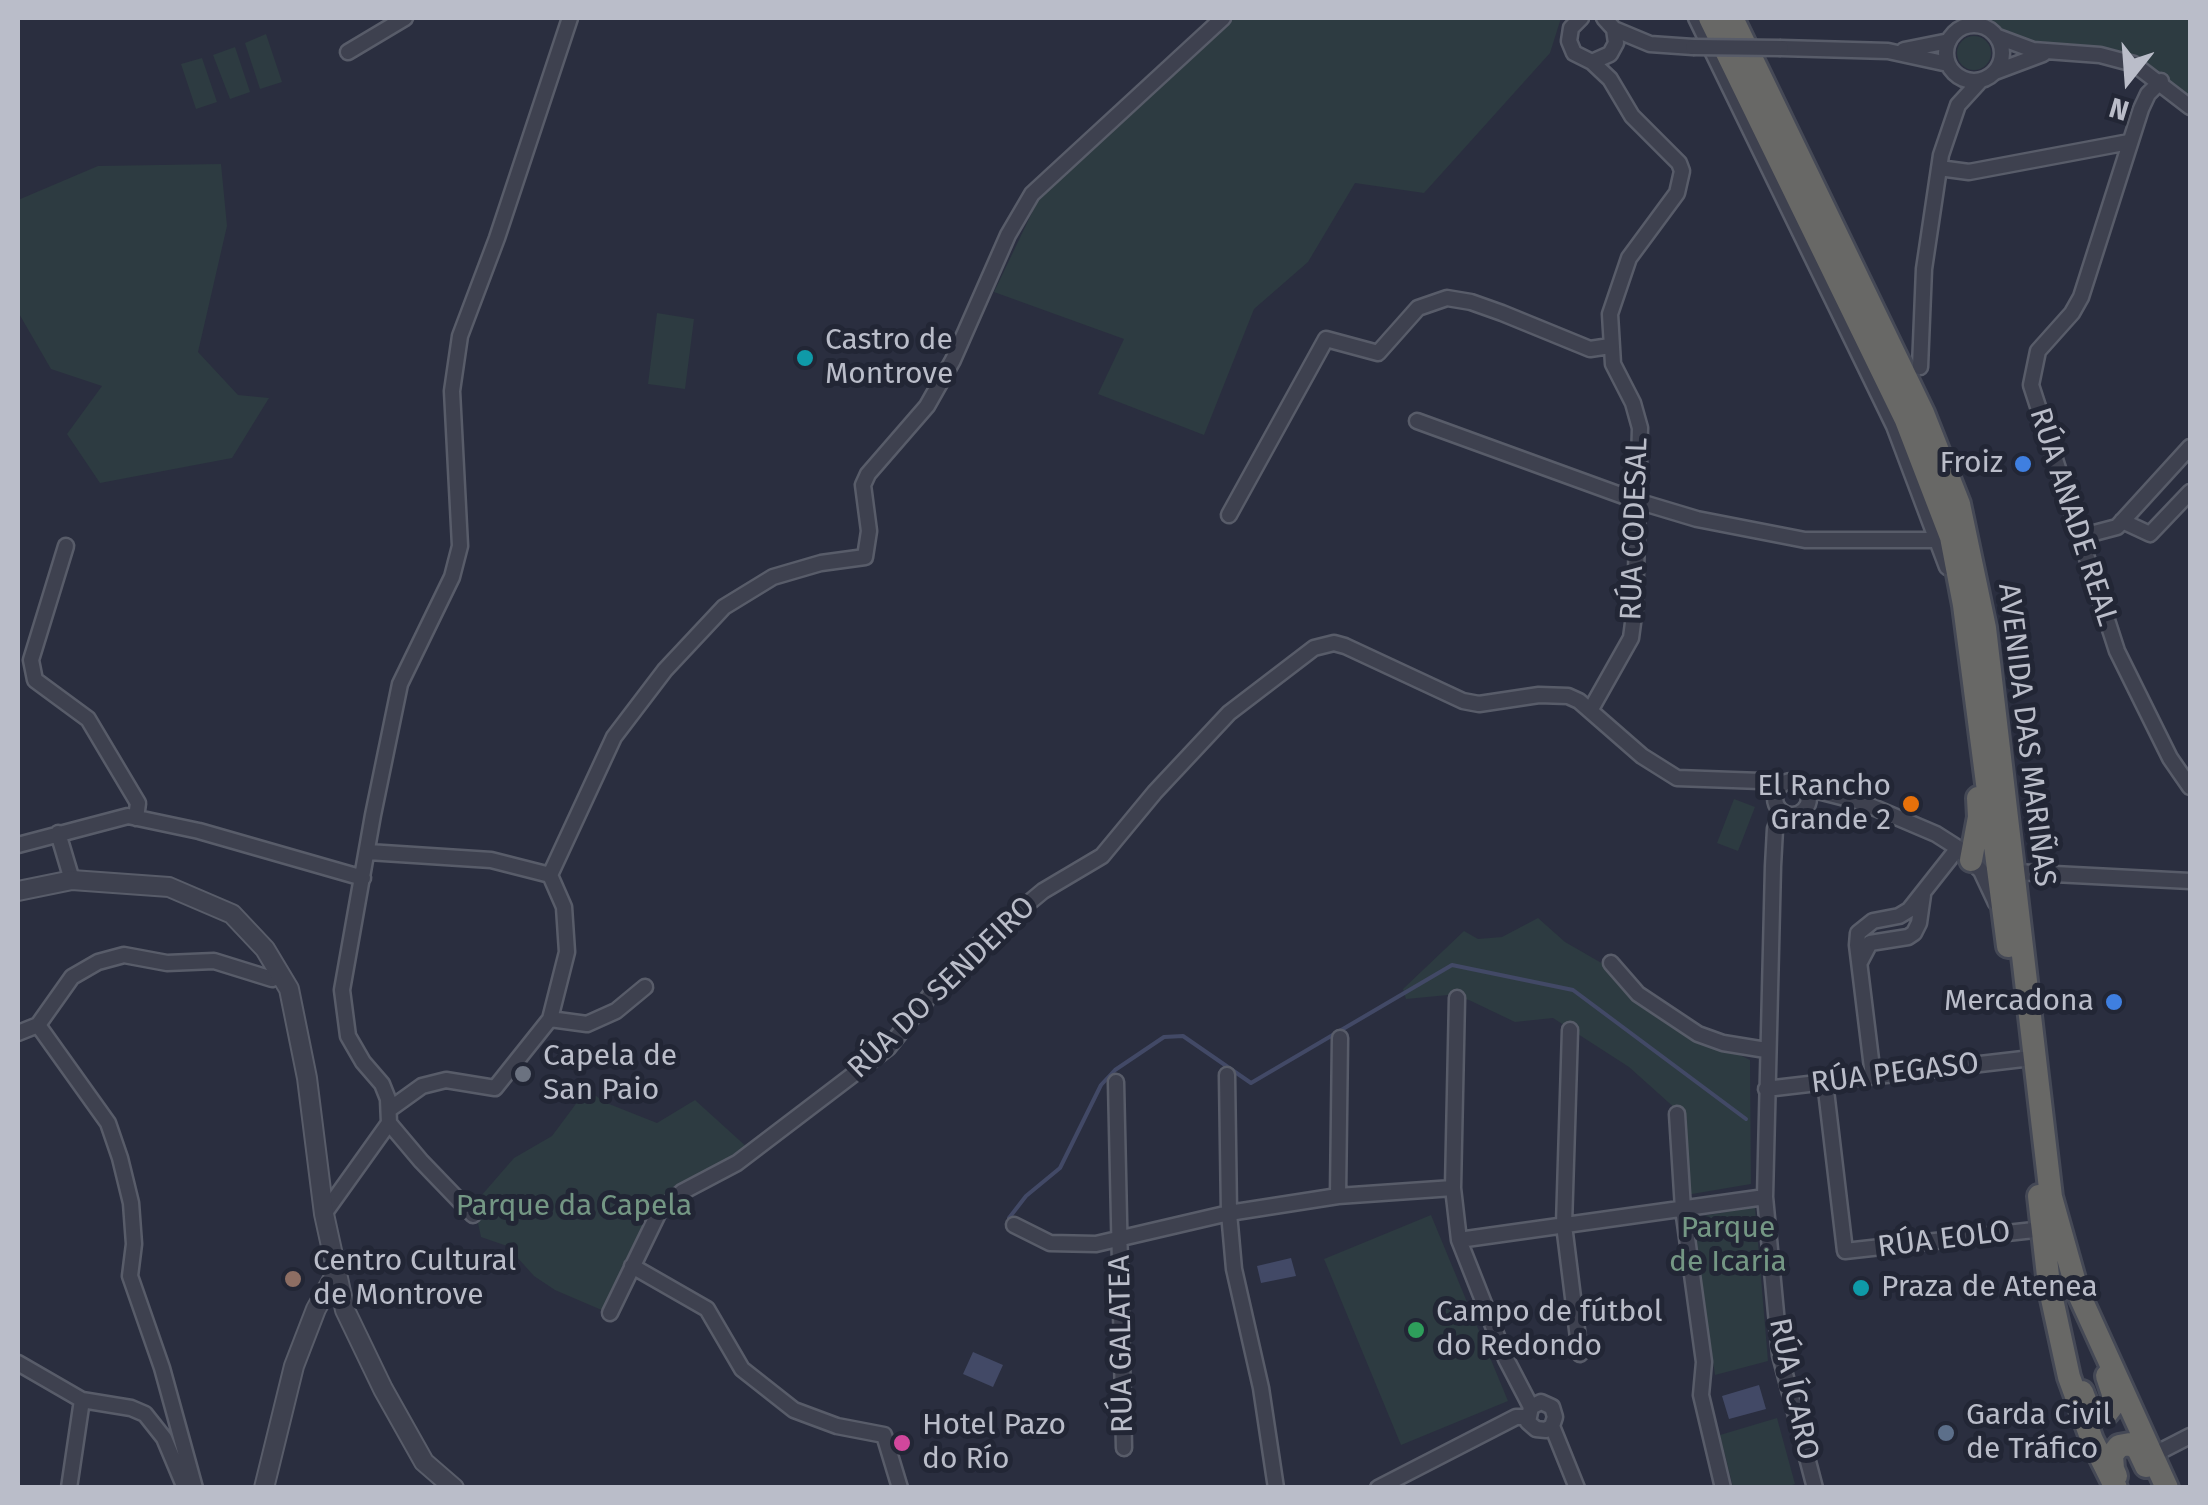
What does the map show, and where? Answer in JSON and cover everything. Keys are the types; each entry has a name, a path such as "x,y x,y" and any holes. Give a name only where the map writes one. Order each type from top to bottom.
{"highway":[{"name":"AVENIDA DAS MARIÑAS","path":"1710,18 1920,452 1951,536 1970,650 2049,1284 2069,1377 2092,1440 2119,1488"},
{"name":"AVENIDA DAS MARIÑAS","path":"1732,18 1924,413 1952,482 1970,544 1985,628 2051,1197 2077,1290 2167,1488"},
{"path":"1920,367 1964,492 1970,544"},
{"path":"1965,854 1979,806 1968,700 1970,650"},
{"path":"2063,1347 2087,1404 2097,1414 2107,1413 2114,1394 2090,1336 2077,1290"},
{"path":"2119,1488 2112,1469 2112,1454 2119,1446 2130,1444 2138,1449 2156,1488"}],"street":[{"path":"348,52 405,18"},
{"path":"473,1215 390,1116 382,1084 348,1036 342,990 400,684 452,576 460,546 452,391 460,336 570,18"},
{"path":"324,1214 390,1116 422,1086 446,1080 495,1088 550,1020 567,952 564,907 550,874 614,736 665,670 724,607 773,577 865,557 868,530 863,485 868,474 927,406 953,360 1008,235 1032,194 1223,18"},
{"path":"1696,18 1894,426 1938,540 1960,627 1970,650"},
{"name":"RÚA CODESAL","path":"1578,19 1569,34 1571,48 1579,58 1592,62 1644,131 1679,164 1682,180 1678,193 1628,258 1610,314 1613,364 1633,403 1640,428 1635,608 1630,638 1591,709"},
{"path":"1608,21 1634,40 1662,46"},
{"path":"1608,21 1616,90"},
{"path":"1888,52 1971,25 1988,28 2013,45 2049,53 2118,58 2134,64 2190,108"},
{"path":"1988,28 2002,59 1996,72"},
{"path":"1952,118 1954,30"},
{"path":"1592,62 1612,52 1662,46 1888,52 1951,68 1966,80 1980,81"},
{"path":"1920,367 1924,269 1939,168 1952,118 1965,95 1980,81 2049,53"},
{"name":"RÚA ANADE REAL","path":"2160,81 2145,100 2129,142 2081,297 2038,350 2032,367 2033,394 2118,651 2170,758 2190,787"},
{"path":"1939,168 1968,172 2129,142"},
{"path":"1229,514 1326,339 1378,354 1418,308 1447,298 1502,312 1590,349 1610,346"},
{"path":"1417,421 1637,501 1696,518 1804,540 1938,540"},
{"path":"2079,536 2117,527 2190,447"},
{"path":"2122,521 2150,534 2190,492"},
{"path":"66,546 31,660 35,680 88,719 138,803 136,818"},
{"name":"RÚA DO SENDEIRO","path":"610,1313 659,1212 682,1192 737,1163 888,1048 932,992 972,950 1043,891 1102,856 1229,713 1314,648 1334,643 1346,646 1463,701 1493,704 1552,695 1580,700 1642,756 1677,778 1761,781 1777,789 1792,781 1914,822 1965,854"},
{"path":"1806,788 1808,804"},
{"path":"1777,789 1775,804 1781,812 1796,815 1808,804 1834,794"},
{"name":"RÚA ÍCARO","path":"1781,812 1773,866 1765,1197 1780,1355 1815,1488"},
{"path":"18,846 128,816 199,831 363,878"},
{"path":"58,833 72,880"},
{"path":"368,852 490,860 550,874"},
{"path":"1872,1076 1857,946 1858,933 1864,926 1899,916 1965,854 1981,871 2004,922"},
{"path":"2015,872 2190,881"},
{"path":"18,891 72,880 169,887 232,914 265,949 289,989 307,1078 324,1214 345,1310 424,1462 454,1488"},
{"path":"1860,962 1870,943 1908,938 1914,933 1923,895"},
{"path":"18,1033 38,1025 72,978 98,962 124,955 167,963 214,961 272,978 280,975"},
{"path":"1611,963 1638,994 1698,1034 1723,1043 1766,1050"},
{"path":"550,1020 587,1024 616,1010 645,987"},
{"path":"1378,1488 1529,1412 1542,1402 1552,1407 1555,1417 1552,1426 1536,1430 1529,1412 1506,1359 1459,1240 1454,1188 1457,998"},
{"path":"38,1025 108,1123 120,1158 131,1204 134,1244 130,1276 162,1368 195,1488"},
{"path":"1570,1030 1564,1225 1580,1354"},
{"path":"1338,1196 1340,1038"},
{"name":"RÚA PEGASO","path":"1766,1089 2022,1059"},
{"path":"1228,1075 1229,1212 1234,1269 1260,1388 1276,1488"},
{"name":"RÚA GALATEA","path":"1116,1082 1124,1448"},
{"name":"RÚA EOLO","path":"1825,1082 1845,1252 2043,1230"},
{"path":"1677,1114 1683,1209 1704,1362 1701,1396 1724,1488"},
{"name":"RÚA GALATEA","path":"1014,1224 1050,1243 1070,1246 1121,1239 1229,1212 1338,1196 1454,1188"},
{"path":"1459,1240 1765,1197"},
{"path":"632,1266 706,1309 742,1369 794,1410 837,1426 884,1435 900,1488"},
{"path":"264,1488 294,1366 316,1309 335,1275"},
{"path":"18,1363 82,1400 145,1414 164,1438 185,1488"},
{"path":"69,1488 82,1400"},
{"path":"1552,1426 1578,1488"},
{"path":"2153,1456 2190,1436"}],"green space":[{"path":"1234,18 1561,18 1550,53 1424,193 1355,183 1308,262 1254,309 1204,435 1098,394 1124,339 994,292 1038,200"},
{"path":"1989,18 2190,18 2190,90 2186,96 2154,69 2128,56 2093,47 2028,41 2001,29"},
{"path":"266,34 282,82 260,89 245,43"},
{"path":"1974,36 1986,41 1991,53 1986,65 1974,70 1962,65 1957,53 1962,41"},
{"path":"235,47 250,92 230,99 213,55"},
{"path":"202,58 217,102 196,109 181,64"},
{"path":"221,164 227,226 198,352 238,395 269,398 232,458 100,483 67,434 102,386 51,369 18,312 18,200 98,166"},
{"path":"657,313 694,319 685,389 648,384"},
{"path":"1734,799 1755,807 1738,851 1717,843"},
{"path":"1538,918 1565,942 1605,965 1633,1000 1707,1046 1750,1060 1751,1184 1686,1195 1687,1119 1629,1067 1553,1018 1515,1022 1469,1000 1448,995 1406,999 1403,989 1464,931 1478,939 1502,937"},
{"name":"Parque da Capela","path":"587,1089 604,1102 657,1123 695,1100 749,1149 678,1189 604,1311 555,1290 534,1276 507,1246 481,1237 474,1204 514,1158 552,1136"},
{"name":"Parque de Icaria","path":"1755,1207 1768,1361 1715,1375 1692,1218"},
{"name":"Campo de fútbol do Redondo","path":"1431,1215 1508,1401 1401,1445 1324,1259"},
{"path":"1777,1418 1795,1484 1733,1487 1720,1435"}],"water":[{"path":"1291,1258 1296,1276 1261,1283 1257,1266"},
{"path":"973,1352 1003,1365 993,1387 963,1374"},
{"path":"1759,1385 1766,1409 1729,1419 1722,1396"}],"waterway":[{"path":"1009,1218 1026,1196 1060,1168 1101,1085 1115,1070 1164,1037 1183,1036 1251,1083 1452,965 1573,990 1746,1119"}],"place":[{"name":"Castro de Montrove","path":"805,358"},
{"name":"Froiz","path":"2023,464"},
{"name":"El Rancho Grande 2","path":"1911,804"},
{"name":"Mercadona","path":"2114,1002"},
{"name":"Capela de San Paio","path":"523,1074"},
{"name":"Centro Cultural de Montrove","path":"293,1279"},
{"name":"Praza de Atenea","path":"1861,1288"},
{"name":"Campo de fútbol do Redondo","path":"1416,1330"},
{"name":"Garda Civil de Tráfico","path":"1946,1433"},
{"name":"Hotel Pazo do Río","path":"902,1443"}]}
